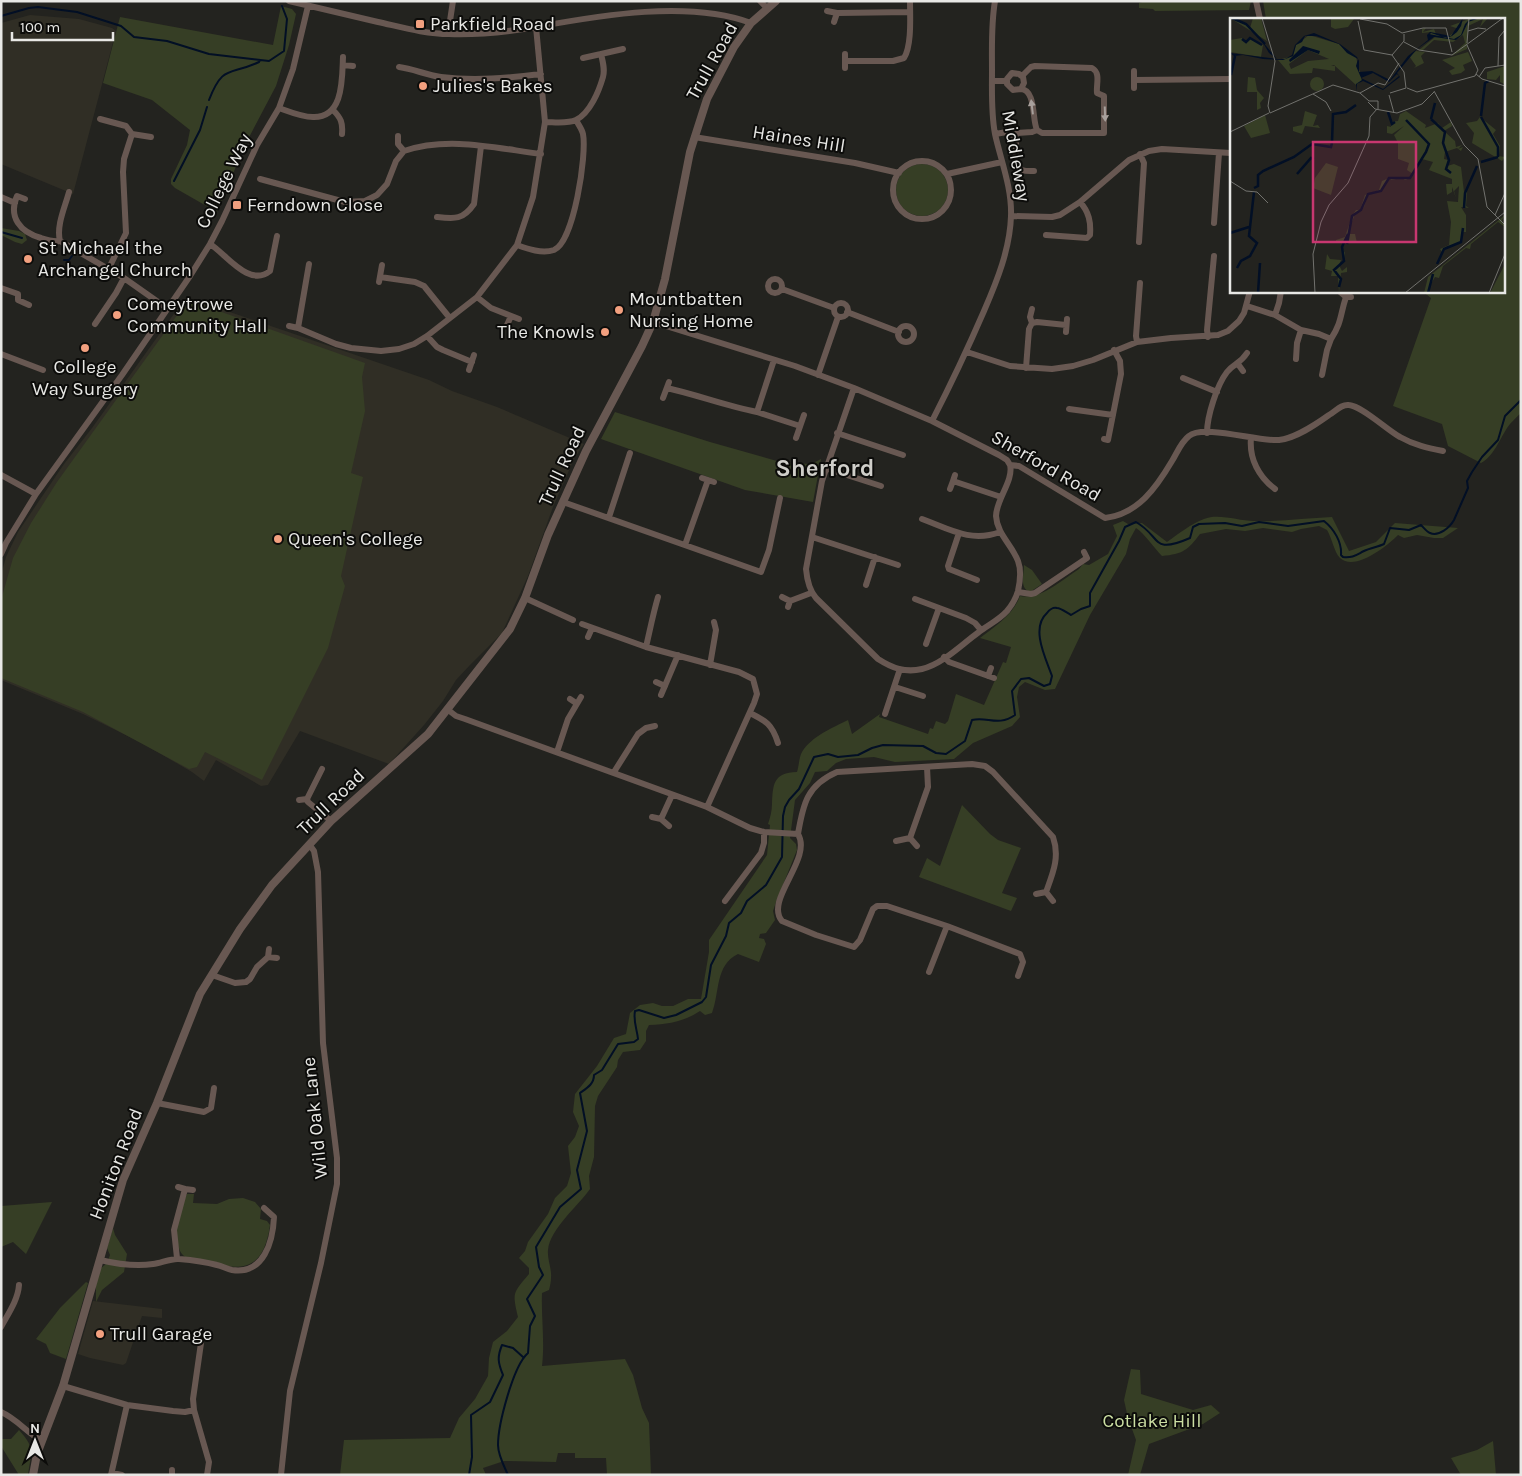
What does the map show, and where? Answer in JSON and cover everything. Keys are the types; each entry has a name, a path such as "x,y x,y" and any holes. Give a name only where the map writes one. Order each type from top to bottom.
{"street":[{"path":"289,1 402,27 448,34 482,34 536,27 621,9 661,6 715,10 740,16 752,23"},
{"path":"448,34 453,1"},
{"path":"760,1 768,9"},
{"name":"Trull Road","path":"272,885 331,821 416,746 510,629 525,598 562,502 586,451 653,322 665,279 690,152 707,99 734,47 752,23 776,1"},
{"path":"845,61 892,61 904,58 907,54 909,42 910,1"},
{"name":"Middleway","path":"932,421 967,352 1000,273 1009,233 1010,200 995,134 992,108 992,22 995,1"},
{"path":"1256,1 1260,18"},
{"name":"College Way","path":"1,554 36,494 168,309 210,244 257,145 279,108 294,69 308,6"},
{"path":"827,11 838,13 910,12"},
{"path":"834,22 838,13"},
{"path":"289,326 336,344 366,350 399,349 414,344 427,336 477,297 516,245 533,197 545,122 542,74 536,27"},
{"path":"581,58 626,48"},
{"path":"545,122 576,120 585,113 603,77 604,64 601,54"},
{"path":"279,108 314,118 334,110 338,101 343,61 353,66"},
{"path":"1020,89 1024,83 1022,76 1012,73 1006,81 1008,86 1013,90 1020,89 1031,97 1037,130 1042,133 1104,133 1104,96 1097,93 1096,70 1092,68 1035,66 1031,67 1022,76"},
{"path":"399,67 430,75 481,80 542,74"},
{"path":"410,76 411,69"},
{"path":"1134,71 1134,88"},
{"path":"1134,80 1230,79"},
{"path":"992,81 1006,81"},
{"path":"334,110 341,118 343,124 342,134"},
{"path":"100,119 126,126 132,134 151,137"},
{"path":"516,245 548,251 556,250 564,242 578,198 582,168 583,133 576,120"},
{"path":"1015,136 1023,132 1037,130"},
{"path":"995,134 1007,132 1015,136"},
{"path":"109,268 126,234 123,172 124,159 132,134"},
{"path":"398,136 398,144 404,151"},
{"path":"1015,136 1016,165 1022,170 1034,171"},
{"name":"Haines Hill","path":"694,137 855,163 899,173"},
{"path":"260,179 345,202 366,200 377,195 387,184 396,161 404,151 421,145 461,144 541,154"},
{"path":"437,217 445,221 462,216 474,204 481,146"},
{"path":"1011,216 1052,217 1066,212 1129,160 1149,150 1230,153"},
{"path":"1214,223 1219,153"},
{"path":"1139,242 1144,163 1140,154"},
{"path":"920,161 936,164 946,174 951,186 951,194 946,207 935,216 927,219 909,216 901,210 893,194 894,183 899,173 905,167 920,161"},
{"path":"946,174 1002,162"},
{"path":"267,189 269,181"},
{"path":"60,241 60,227 69,192"},
{"path":"24,199 17,196 14,203 14,212 18,224 23,230 54,242 60,241 109,268 168,309"},
{"path":"1,197 14,203"},
{"path":"1046,235 1087,238 1090,235 1090,224 1087,211 1080,202"},
{"path":"210,244 220,250 242,271 259,280 270,271 277,236"},
{"path":"1208,337 1207,330 1214,256"},
{"path":"298,328 309,264"},
{"path":"382,264 380,280 414,282 424,286 449,317"},
{"path":"307,273 314,274"},
{"path":"95,324 124,278"},
{"path":"1138,342 1136,336 1140,283"},
{"path":"1,288 18,294 18,300 29,306"},
{"path":"782,289 834,308"},
{"path":"967,352 995,362 1026,368 1052,368 1072,366 1093,360 1138,342 1171,338 1218,336 1240,321 1247,306 1250,292"},
{"path":"1275,315 1281,292"},
{"path":"1322,375 1321,362 1331,339 1339,327 1342,311 1349,297 1341,292"},
{"path":"477,297 491,308 519,319"},
{"path":"834,308 837,304 844,304 848,312 899,332"},
{"path":"1247,306 1275,315 1301,330 1331,339"},
{"path":"834,308 834,313 838,317"},
{"path":"1032,309 1030,317 1032,324"},
{"path":"838,317 844,316 848,312"},
{"path":"507,325 511,316"},
{"path":"818,374 838,317"},
{"name":"Sherford Road","path":"653,322 818,374 932,421 999,455 1007,460 1010,465 1019,466 1105,518 1112,517 1143,501 1193,433 1207,432 1251,438 1286,439 1312,426 1340,406 1347,404 1359,408 1398,437 1413,444 1443,451"},
{"path":"1026,368 1029,329 1032,324 1036,322 1066,325"},
{"path":"1296,359 1301,330"},
{"path":"427,336 437,347 473,359 469,370"},
{"path":"1288,347 1297,348"},
{"path":"1104,439 1108,440 1121,374 1120,361 1114,350"},
{"path":"1207,432 1207,425 1217,392 1229,370 1238,364 1247,353"},
{"path":"1,354 43,370"},
{"path":"757,412 774,360"},
{"path":"1238,364 1243,371"},
{"path":"1183,378 1217,392"},
{"path":"663,398 668,385 732,407 757,412 800,426"},
{"path":"854,388 825,468 806,569 807,580 811,593 878,659 890,666 908,671 927,668 999,618 1013,603 1018,592 1018,560 1000,532 996,517 1010,475 1010,465"},
{"path":"1069,409 1113,415"},
{"path":"796,438 804,415"},
{"path":"837,432 903,455"},
{"path":"1251,438 1251,453 1256,468 1264,481 1275,489"},
{"path":"889,459 892,451"},
{"path":"608,517 630,452"},
{"path":"825,468 881,486"},
{"path":"1,475 36,494"},
{"path":"950,489 954,478 1001,498"},
{"path":"686,545 708,480"},
{"path":"757,580 769,550 780,498"},
{"path":"562,502 760,572"},
{"path":"922,519 972,536 989,536 1000,532"},
{"path":"959,533 948,566 950,569 977,580"},
{"path":"812,537 898,565"},
{"path":"866,585 875,557"},
{"path":"1018,592 1035,593 1087,557"},
{"path":"782,597 789,604 811,593"},
{"path":"646,647 650,632 650,621 658,597"},
{"path":"525,598 572,620"},
{"path":"914,599 966,618 981,630"},
{"path":"926,644 938,608"},
{"path":"710,665 716,630 714,622"},
{"path":"582,624 646,647 738,672 753,679 757,694 707,807"},
{"path":"588,637 592,628"},
{"path":"661,695 678,655"},
{"path":"944,658 949,662 991,677 991,668"},
{"path":"885,714 900,669"},
{"path":"656,682 665,686"},
{"path":"895,687 923,696"},
{"path":"556,752 563,738 568,719 579,700 570,699"},
{"path":"447,709 456,716 707,807 750,828 764,832 798,834"},
{"path":"750,713 768,722 775,732 778,743"},
{"path":"614,772 645,724 655,726"},
{"path":"1018,976 1023,962 1020,954 921,917 876,903 860,940 854,947 816,935 782,921 778,917 777,906 801,850 801,840 798,834 803,806 820,781 838,772 972,764 989,768 1053,837 1057,857 1046,892"},
{"path":"910,838 928,787 927,767"},
{"path":"307,799 322,769"},
{"path":"661,818 672,795"},
{"path":"307,799 308,802 331,821"},
{"path":"299,800 307,799"},
{"path":"652,817 661,818 669,826"},
{"path":"725,901 760,853 764,843 764,832"},
{"path":"896,841 910,838"},
{"path":"910,838 917,846"},
{"name":"Wild Oak Lane","path":"281,1475 290,1392 338,1184 337,1158 323,1044 317,859 309,844"},
{"name":"Honiton Road","path":"34,1475 42,1441 63,1386 123,1180 191,1015 212,975 240,929 272,885"},
{"path":"1036,894 1046,892"},
{"path":"1046,892 1054,901"},
{"path":"928,974 946,926"},
{"path":"212,975 235,984 246,982 257,967 268,957 270,949"},
{"path":"268,957 277,958"},
{"path":"156,1103 204,1112 211,1108 214,1088"},
{"path":"177,1258 174,1230 181,1188 193,1190"},
{"path":"100,1260 135,1265 166,1262 177,1258 240,1270 256,1264 264,1257 269,1247 274,1217 264,1208"},
{"path":"1,1327 14,1302 19,1285"},
{"path":"202,1348 193,1400 194,1410 209,1462 207,1475"},
{"path":"63,1386 127,1405 173,1412 194,1410"},
{"path":"122,1475 112,1474 127,1405"},
{"path":"1,1412 42,1441"}],"shaded area":[{"path":"30,15 79,19 112,28 116,31 73,194 1,164 1,23"},
{"name":"Queen's College","path":"186,297 429,380 584,444 574,459 553,507 528,576 502,633 456,680 443,701 424,725 389,764 300,731 268,785 261,786 216,760 204,781 140,742 83,714 1,680 1,575 6,557 18,532 64,464"},
{"path":"93,1301 162,1309 162,1318 142,1316 126,1363 123,1365 90,1358 78,1354"}],"green space":[{"path":"1251,1 1249,10 1155,11 1153,9 1139,8 1139,3 1142,2"},
{"path":"1263,1 1521,1 1521,413 1509,426 1493,452 1481,463 1448,446 1442,424 1393,406 1431,298 1423,292 1504,292 1504,18 1266,18"},
{"path":"281,6 292,9 296,14 289,45 276,86 245,145 217,212 171,184 171,179 187,145 190,130 152,100 103,83 120,17 273,45"},
{"path":"922,164 932,166 940,172 946,180 948,190 946,200 940,208 932,214 922,216 912,214 904,208 898,200 896,190 898,180 904,172 912,166"},
{"path":"1,228 19,231 25,234 27,240 22,244 15,242 1,235"},
{"name":"Queen's College","path":"188,300 365,363 362,377 365,411 351,473 363,477 341,576 345,586 328,648 262,780 205,752 197,767 189,769 83,712 1,678 1,600 13,558 31,523 57,482"},
{"path":"615,412 784,463 811,464 821,459 813,502 745,490 601,439"},
{"path":"1210,517 1264,521 1332,517 1349,551 1376,542 1395,523 1458,528 1443,538 1417,535 1404,538 1398,535 1379,551 1354,562 1340,558 1327,530 1319,526 1292,532 1263,528 1245,531 1226,529 1200,534 1184,550 1162,556 1136,528 1130,539 1126,554 1090,615 1055,689 1045,690 1025,682 1019,687 1017,697 1020,717 1012,726 973,743 954,759 895,762 874,757 846,759 836,763 827,771 815,772 810,783 795,800 790,838 796,844 797,850 773,911 775,920 766,933 760,934 759,938 764,939 766,944 759,962 738,954 725,965 719,980 712,1013 705,1015 700,1011 676,1022 649,1025 646,1031 646,1041 640,1050 623,1052 618,1060 617,1067 598,1096 595,1106 594,1157 589,1176 590,1189 559,1226 550,1242 548,1250 551,1280 549,1290 542,1293 542,1366 625,1359 633,1375 642,1408 649,1423 651,1475 607,1475 606,1458 575,1458 575,1453 558,1453 556,1462 504,1461 483,1468 486,1475 340,1475 344,1440 450,1438 459,1418 475,1399 488,1376 489,1358 493,1342 507,1331 518,1317 515,1293 529,1274 529,1268 519,1258 548,1214 555,1198 567,1186 571,1173 568,1146 575,1137 579,1126 573,1112 575,1094 597,1066 614,1038 626,1034 630,1013 640,1005 653,1003 662,1006 673,1006 688,999 701,999 709,952 709,940 767,855 770,825 768,824 772,809 774,785 779,777 797,772 801,754 811,741 848,720 852,734 880,714 879,717 928,734 930,728 933,729 936,721 945,724 948,721 956,694 984,705 1003,662 1006,663 1011,647 980,638 1013,609 1020,596 1036,595 1043,592 1079,569 1083,564 1089,565 1108,554 1117,536 1113,525 1123,521 1128,524 1142,523 1167,542 1185,529"},
{"path":"1024,565 1032,570 1042,584 1030,592 1024,588 1023,584"},
{"path":"962,805 998,840 1021,848 1002,893 1017,898 1011,911 919,877 927,858 940,866"},
{"path":"187,1194 194,1194 193,1203 217,1204 229,1199 243,1198 255,1202 261,1209 260,1219 267,1221 270,1225 266,1244 259,1256 251,1263 240,1266 215,1264 185,1257 180,1252 177,1227 181,1208"},
{"path":"52,1202 26,1254 13,1242 1,1247 1,1206"},
{"path":"113,1228 115,1235 127,1254 124,1272 102,1290 96,1302 96,1285 100,1269 107,1263 110,1255 107,1248"},
{"path":"86,1282 88,1283 66,1359 50,1353 46,1344 36,1339 60,1308"},
{"name":"Cotlake Hill","path":"1131,1369 1140,1370 1141,1394 1193,1410 1211,1405 1220,1413 1203,1424 1149,1444 1140,1475 1128,1475 1136,1440 1124,1400"},
{"path":"19,1430 28,1442 31,1451 28,1475 19,1475 1,1446 1,1439 11,1439"},
{"path":"1493,1441 1496,1475 1461,1475 1451,1458 1477,1450"}],"waterway":[{"path":"1,16 38,7 77,12 121,26 134,37 167,41 209,54 269,61 284,51 287,19 282,6"},
{"path":"209,100 218,81 223,76 260,60"},
{"path":"174,181 200,130 207,107"},
{"path":"1,232 22,238"},
{"path":"64,260 69,260 72,256"},
{"path":"508,1475 499,1453 499,1436 507,1396 517,1370 528,1353 530,1326 535,1316 527,1299 543,1275 539,1267 536,1247 560,1207 581,1189 577,1170 587,1131 580,1093 588,1087 594,1075 602,1070 618,1044 634,1042 638,1039 635,1011 639,1010 664,1018 676,1015 702,1002 706,997 711,965 726,936 729,923 741,913 747,901 766,885 782,857 785,807 799,789 814,757 828,754 838,757 858,755 883,745 923,746 936,753 946,754 965,741 972,720 998,721 1015,715 1012,691 1021,679 1029,678 1044,686 1050,684 1052,676 1041,644 1040,627 1042,619 1054,608 1071,615 1090,606 1090,593 1125,527 1136,522 1158,542 1169,545 1190,538 1193,527 1199,524 1225,523 1242,526 1259,522 1288,526 1324,521 1337,536 1343,557 1354,556 1384,544 1390,528 1409,530 1421,525 1430,533 1437,534 1450,526 1454,520 1468,488 1467,481 1472,472 1482,457 1498,440 1505,416 1521,400"},
{"path":"469,1475 472,1457 471,1415 490,1402 503,1375 499,1360 502,1345 513,1348 523,1357"}],"place":[{"name":"Parkfield Road","path":"420,24"},
{"name":"Julies's Bakes","path":"423,86"},
{"name":"Ferndown Close","path":"237,205"},
{"name":"St Michael the Archangel Church","path":"28,259"},
{"name":"Mountbatten Nursing Home","path":"619,310"},
{"name":"Comeytrowe Community Hall","path":"117,315"},
{"name":"The Knowls","path":"605,332"},
{"name":"College Way Surgery","path":"85,348"},
{"name":"Queen's College","path":"278,539"},
{"name":"Trull Garage","path":"100,1334"}],"district":[{"name":"Sherford","path":"825,468"}]}
